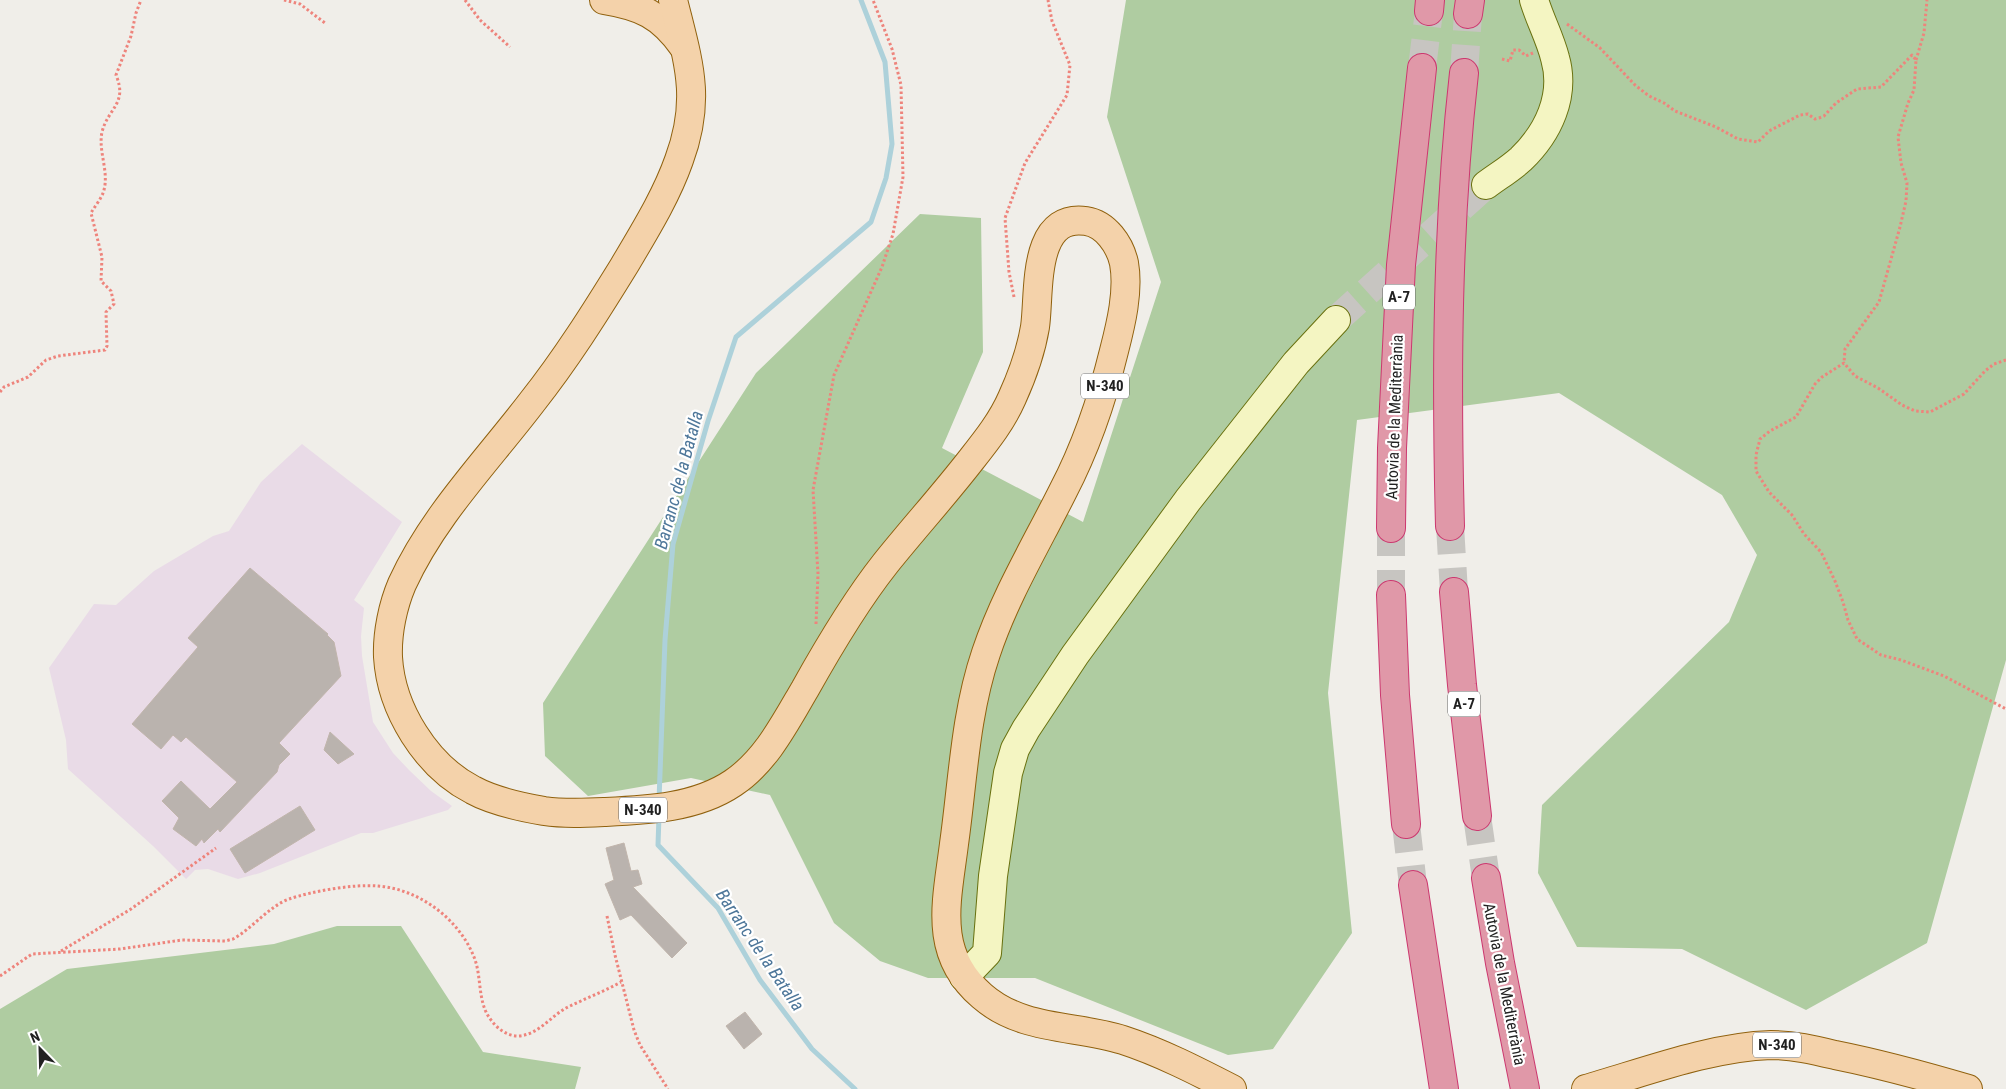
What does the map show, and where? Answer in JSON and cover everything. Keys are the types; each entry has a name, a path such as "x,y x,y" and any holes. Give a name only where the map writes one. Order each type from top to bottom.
{"highway":[{"name":"Autovia de la Mediterrània","path":"1391,528 1393,412 1401,265 1422,68"},
{"path":"1450,526 1448,310 1457,133 1464,73"},
{"name":"A-7","path":"1454,592 1462,685 1477,816"},
{"path":"1392,594 1395,695 1406,824"},
{"name":"Autovia de la Mediterrània","path":"1486,878 1500,963 1525,1089"},
{"path":"1413,885 1444,1089"}],"main road":[{"path":"604,0 635,6 657,18 668,28 687,52"},
{"path":"673,0 687,52"},
{"name":"N-340","path":"687,52 691,76 692,105 680,158 667,189 634,249 590,321 535,399 423,545 399,590 391,622 388,654 403,713 423,747 444,770 474,791 511,803 556,813 646,810 690,803 726,789 755,766 786,722 814,672 868,586 953,484 986,440 1010,403 1026,361 1034,332 1040,262 1049,237 1062,226 1071,222 1080,220 1097,224 1105,230 1116,244 1124,266 1122,312 1107,377 1090,431 1064,490 1028,557 996,626 975,687 960,785 946,912 947,938 950,950 964,977 986,1000 1012,1015 1032,1022 1101,1034 1124,1041 1232,1089"},
{"name":"N-340","path":"1586,1089 1719,1052 1753,1046 1773,1045 1807,1049 1872,1062 1968,1089"}],"street":[{"path":"1486,184 1520,160 1536,143 1548,125 1556,103 1558,83 1555,28 1534,0"},
{"path":"964,977 987,953 993,876 1008,773 1015,749 1026,729 1074,655 1188,500 1290,369 1336,320"}],"path":[{"path":"0,392 4,387 28,377 46,360 58,356 104,350 107,346 106,312 114,304 111,291 101,281 102,257 91,214 104,191 106,180 102,153 102,132 116,107 121,87 116,75 142,0"},
{"path":"284,0 300,4 325,23"},
{"path":"465,0 480,20 510,47"},
{"path":"816,633 818,574 813,490 834,375 882,267 893,234 903,177 901,85 892,49 873,0"},
{"path":"1014,299 1009,272 1005,218 1025,163 1067,95 1070,65 1052,21 1048,0"},
{"path":"1927,0 1924,33 1916,60 1914,90 1898,137 1901,163 1907,183 1906,201 1879,302 1845,349 1844,363 1855,376 1878,388 1902,405 1915,411 1930,412 1964,394 1985,371 1994,364 2006,360"},
{"path":"1502,59 1510,60 1512,50 1519,50 1526,56 1532,54 1537,44 1555,28 1578,34 1600,48 1635,85 1649,96 1675,111 1716,126 1738,139 1758,142 1769,131 1800,115 1808,114 1816,119 1819,118 1824,116 1836,102 1848,97 1857,90 1881,87 1900,69 1910,56 1912,55 1916,60"},
{"path":"1844,363 1822,377 1815,384 1796,417 1770,431 1760,439 1756,455 1756,470 1769,492 1792,515 1804,534 1821,552 1835,581 1848,620 1857,639 1881,655 1901,660 1944,676 2006,709"},
{"path":"60,952 131,909 216,848"},
{"path":"0,976 32,954 120,949 182,940 225,941 234,939 287,900 353,886 379,886 412,895 433,906 451,920 475,958 486,1012 497,1026 510,1035 524,1035 545,1025 560,1012 621,982"},
{"path":"607,916 621,982 634,1030 640,1045 668,1089"}],"shaded area":[{"path":"302,444 402,522 354,600 364,608 361,636 362,656 373,722 393,753 431,791 452,806 448,810 373,833 361,833 260,873 238,879 208,869 195,870 186,879 153,846 68,769 66,740 49,668 94,604 116,605 154,571 213,536 229,531 261,482"}],"green space":[{"path":"1126,0 2006,0 2006,660 1927,943 1806,1010 1682,949 1577,947 1538,873 1542,805 1729,622 1757,555 1722,495 1559,393 1357,420 1328,693 1352,933 1273,1049 1228,1055 1035,978 928,978 880,961 834,923 770,795 691,778 588,796 545,756 543,703 756,373 920,214 981,218 983,352 942,448 1083,522 1161,282 1107,117"},
{"path":"337,926 401,926 483,1052 581,1067 575,1089 0,1089 0,1009 67,969 274,944"}],"building":[{"path":"250,568 328,634 334,642 341,676 279,743 290,754 279,765 277,772 220,832 218,829 204,843 202,839 196,846 173,829 179,818 162,801 181,781 210,809 237,782 186,737 181,742 173,735 161,749 132,724 198,647 188,638"},
{"path":"330,732 354,754 338,764 324,750"},
{"path":"300,806 315,830 245,873 230,849"},
{"path":"624,843 631,871 638,870 642,884 633,887 687,943 672,958 631,915 620,920 605,884 614,880 606,848"},
{"path":"745,1012 762,1034 744,1049 726,1026"}],"waterway":[{"name":"Barranc de la Batalla","path":"659,800 665,640 673,544 708,421 736,337 871,222 886,178 892,144 885,62 861,0"},
{"name":"Barranc de la Batalla","path":"659,816 658,845 718,908 760,980 812,1049 855,1089"}],"tunnel":[{"path":"1422,68 1429,11"},
{"path":"1464,73 1468,14"},
{"path":"1336,320 1486,185"},
{"path":"1450,526 1454,592"},
{"path":"1391,528 1391,595"},
{"path":"1477,816 1486,878"},
{"path":"1406,824 1413,885"}]}
